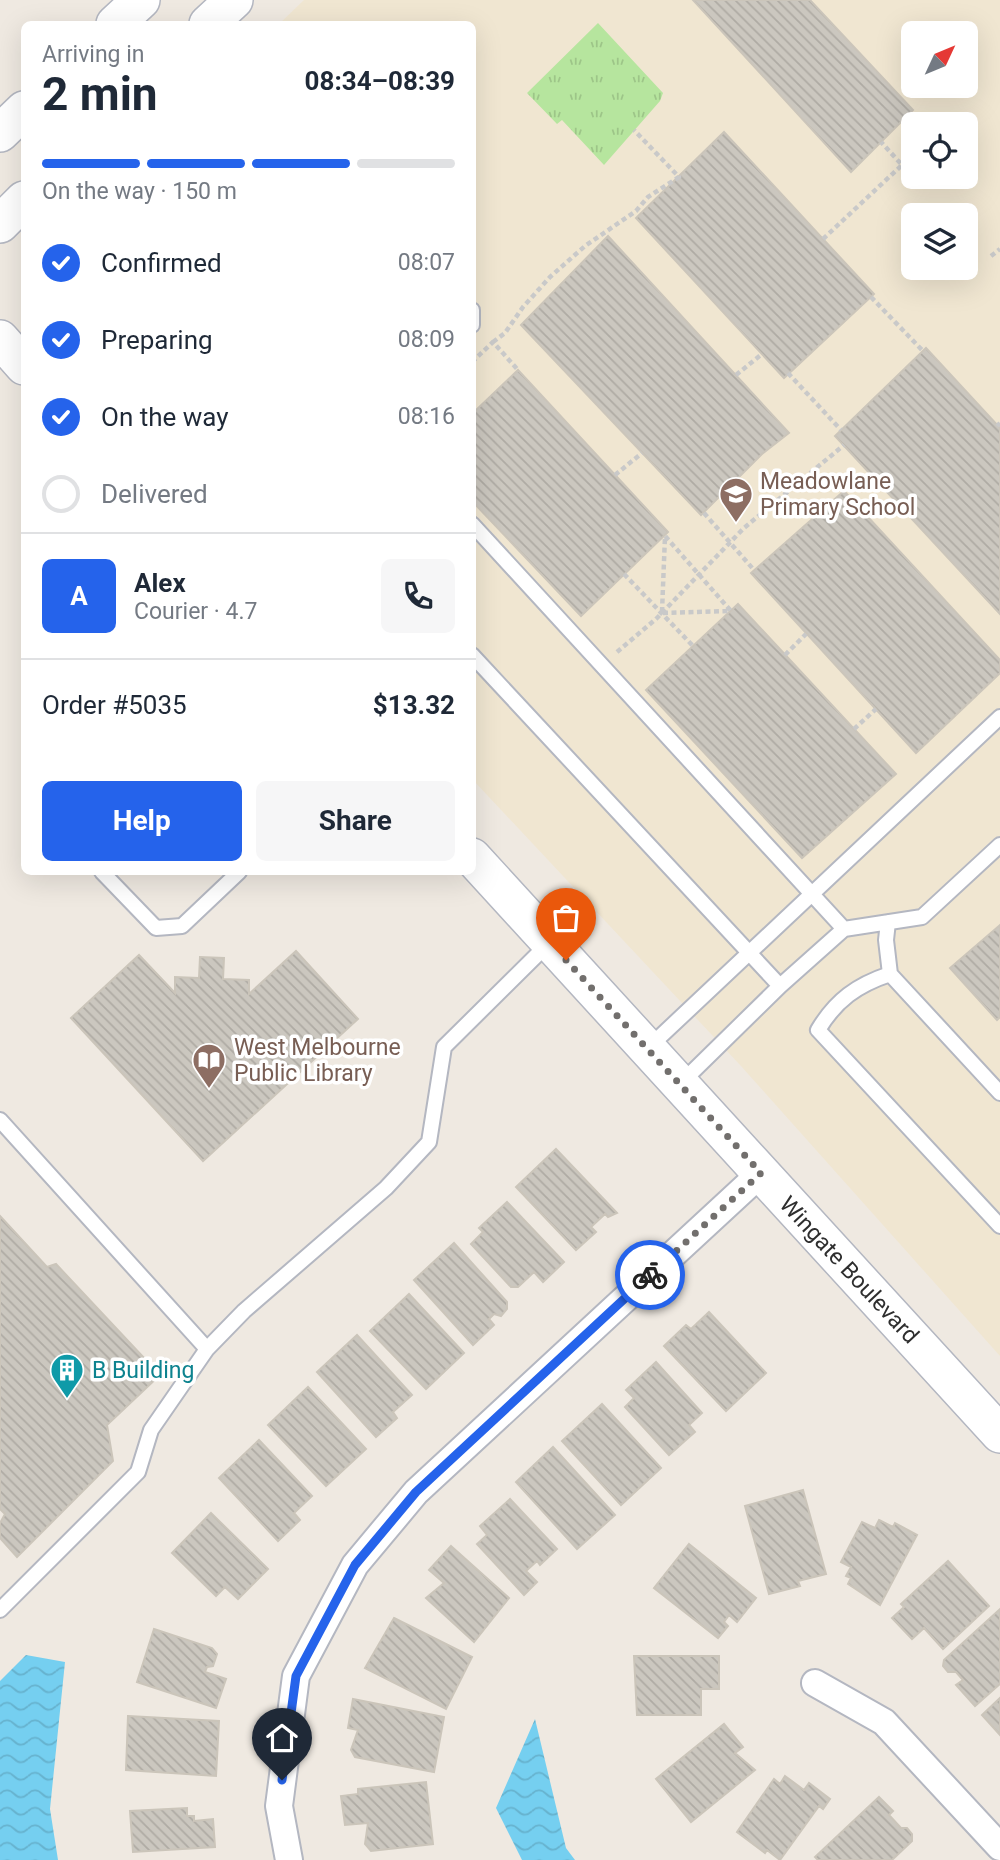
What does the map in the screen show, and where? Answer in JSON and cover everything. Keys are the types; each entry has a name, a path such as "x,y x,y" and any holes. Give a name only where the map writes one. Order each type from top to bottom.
{"street":[{"path":"118,21 141,0"},
{"path":"211,21 234,0"},
{"path":"0,134 21,113"},
{"path":"0,224 21,203"},
{"path":"0,339 21,363"},
{"name":"Wingate Boulevard","path":"476,861 1000,1434"},
{"path":"289,1860 279,1806 296,1676 355,1565 416,1492 761,1173"},
{"path":"815,1683 884,1723 1000,1847"}],"lane":[{"path":"476,528 844,929"},
{"path":"476,659 780,986"},
{"path":"647,1049 1000,717"},
{"path":"679,1084 780,986 844,929 922,917 1000,845"},
{"path":"105,875 156,928 182,926 236,875"},
{"path":"888,922 886,940 890,974 1000,1093"},
{"path":"0,1610 138,1472 151,1430 207,1349 244,1311 386,1188 429,1143 438,1106 437,1076 444,1047 550,942"},
{"path":"890,974 862,983 831,1008 818,1030 1000,1226"},
{"path":"0,1120 207,1349"}],"path":[{"path":"476,358 505,333 523,307 550,277 585,246 636,211 648,197 679,177 634,130"},
{"path":"823,239 902,165 881,142"},
{"path":"991,256 1000,249"},
{"path":"871,297 923,351"},
{"path":"493,342 518,370"},
{"path":"736,375 762,354"},
{"path":"788,373 841,430"},
{"path":"604,665 662,613 730,542 844,445"},
{"path":"615,475 642,453"},
{"path":"704,513 754,570"},
{"path":"664,536 731,611 662,613 664,536"},
{"path":"624,574 693,646"},
{"path":"785,655 806,634"},
{"path":"854,729 876,709"}],"shaded area":[{"name":"Meadowlane Primary School","path":"304,0 1000,0 1000,1356 741,1066 476,783 476,21 282,21"}],"green space":[{"path":"598,23 663,93 660,101 604,165 562,120 557,124 527,93"}],"water":[{"path":"26,1655 65,1662 50,1809 58,1860 0,1860 0,1681"},
{"path":"535,1719 566,1848 575,1860 522,1860 496,1808"}],"building":[{"path":"693,0 810,0 913,110 901,112 901,122 851,172"},
{"path":"724,132 874,294 784,378 636,218"},
{"path":"608,236 789,433 762,454 701,515 521,325"},
{"path":"926,348 1000,428 1000,614 835,436"},
{"path":"518,370 668,532 581,616 476,505 476,410"},
{"path":"844,491 1000,660 1000,673 916,753 751,573"},
{"path":"738,604 896,774 802,858 646,690"},
{"path":"1000,925 1000,1017 997,1020 950,968"},
{"name":"West Melbourne Public Library","path":"296,951 358,1019 203,1161 71,1018 139,955 175,993 175,977 199,978 200,957 224,958 223,979 249,980 249,994"},
{"path":"556,1149 617,1213 608,1217 605,1214 591,1227 596,1232 576,1250 516,1187"},
{"path":"507,1202 564,1262 543,1282 534,1272 518,1287 511,1287 471,1244 483,1232 479,1228"},
{"name":"B Building","path":"0,1216 47,1267 56,1264 160,1375 107,1425 113,1461 17,1557 0,1538 0,1523 5,1514 0,1509"},
{"path":"454,1243 507,1302 507,1309 501,1316 494,1314 489,1319 494,1325 473,1345 414,1280"},
{"path":"409,1294 464,1353 426,1389 370,1331"},
{"path":"709,1312 766,1373 726,1411 664,1346 686,1325 691,1329"},
{"path":"357,1335 412,1395 393,1412 397,1418 376,1437 317,1372"},
{"path":"656,1362 702,1413 689,1425 695,1432 669,1455 625,1407 634,1398 626,1390"},
{"path":"308,1387 366,1449 326,1486 268,1425"},
{"path":"602,1404 661,1468 621,1505 562,1441"},
{"path":"259,1440 312,1496 294,1513 300,1520 278,1541 219,1478"},
{"path":"553,1447 615,1515 577,1549 516,1482"},
{"path":"803,1490 826,1574 798,1581 800,1586 769,1594 745,1506"},
{"path":"510,1499 557,1549 540,1565 537,1561 526,1571 537,1582 524,1595 477,1544 487,1535 480,1526"},
{"path":"211,1513 268,1569 238,1599 225,1587 216,1596 172,1553"},
{"path":"879,1520 893,1527 895,1523 917,1535 880,1605 848,1584 851,1578 846,1576 851,1567 841,1562 862,1522 875,1528"},
{"path":"689,1544 756,1598 737,1622 729,1615 724,1622 728,1626 718,1638 654,1588"},
{"path":"451,1546 509,1598 474,1642 426,1598 444,1583 429,1570"},
{"path":"948,1561 989,1606 943,1649 924,1628 912,1639 892,1618 904,1607 901,1604"},
{"path":"1000,1609 1000,1684 975,1706 956,1685 963,1680 956,1672 948,1672 943,1666 944,1660"},
{"path":"394,1618 472,1657 446,1709 365,1668"},
{"path":"154,1629 212,1648 217,1654 213,1666 207,1667 205,1672 226,1679 216,1708 137,1682"},
{"path":"634,1656 719,1656 719,1689 701,1689 701,1715 637,1715"},
{"path":"1000,1698 1000,1735 982,1715"},
{"path":"353,1699 444,1717 434,1772 355,1757 351,1750 358,1730 348,1728"},
{"path":"128,1716 219,1721 216,1776 126,1770"},
{"path":"724,1724 743,1747 735,1753 755,1770 691,1822 656,1779"},
{"path":"785,1776 804,1790 809,1783 830,1799 823,1809 819,1806 780,1860 767,1850 765,1853 737,1832 774,1779 780,1784"},
{"path":"426,1782 433,1844 371,1851 365,1844 368,1823 345,1825 341,1796 358,1794 358,1789"},
{"path":"879,1797 893,1811 889,1815 901,1828 907,1828 912,1834 912,1841 892,1860 818,1860 815,1857"},
{"path":"187,1808 187,1816 194,1816 194,1821 213,1819 215,1847 133,1852 130,1811"}],"way so far":[{"path":"566,960 761,1173 650,1275"}],"place":[{"name":"Meadowlane Primary School","path":"736,524"},
{"name":"West Melbourne Public Library","path":"209,1090"},
{"name":"B Building","path":"67,1400"}],"route":[{"path":"282,1780 296,1676 355,1565 416,1492 650,1275"}]}
